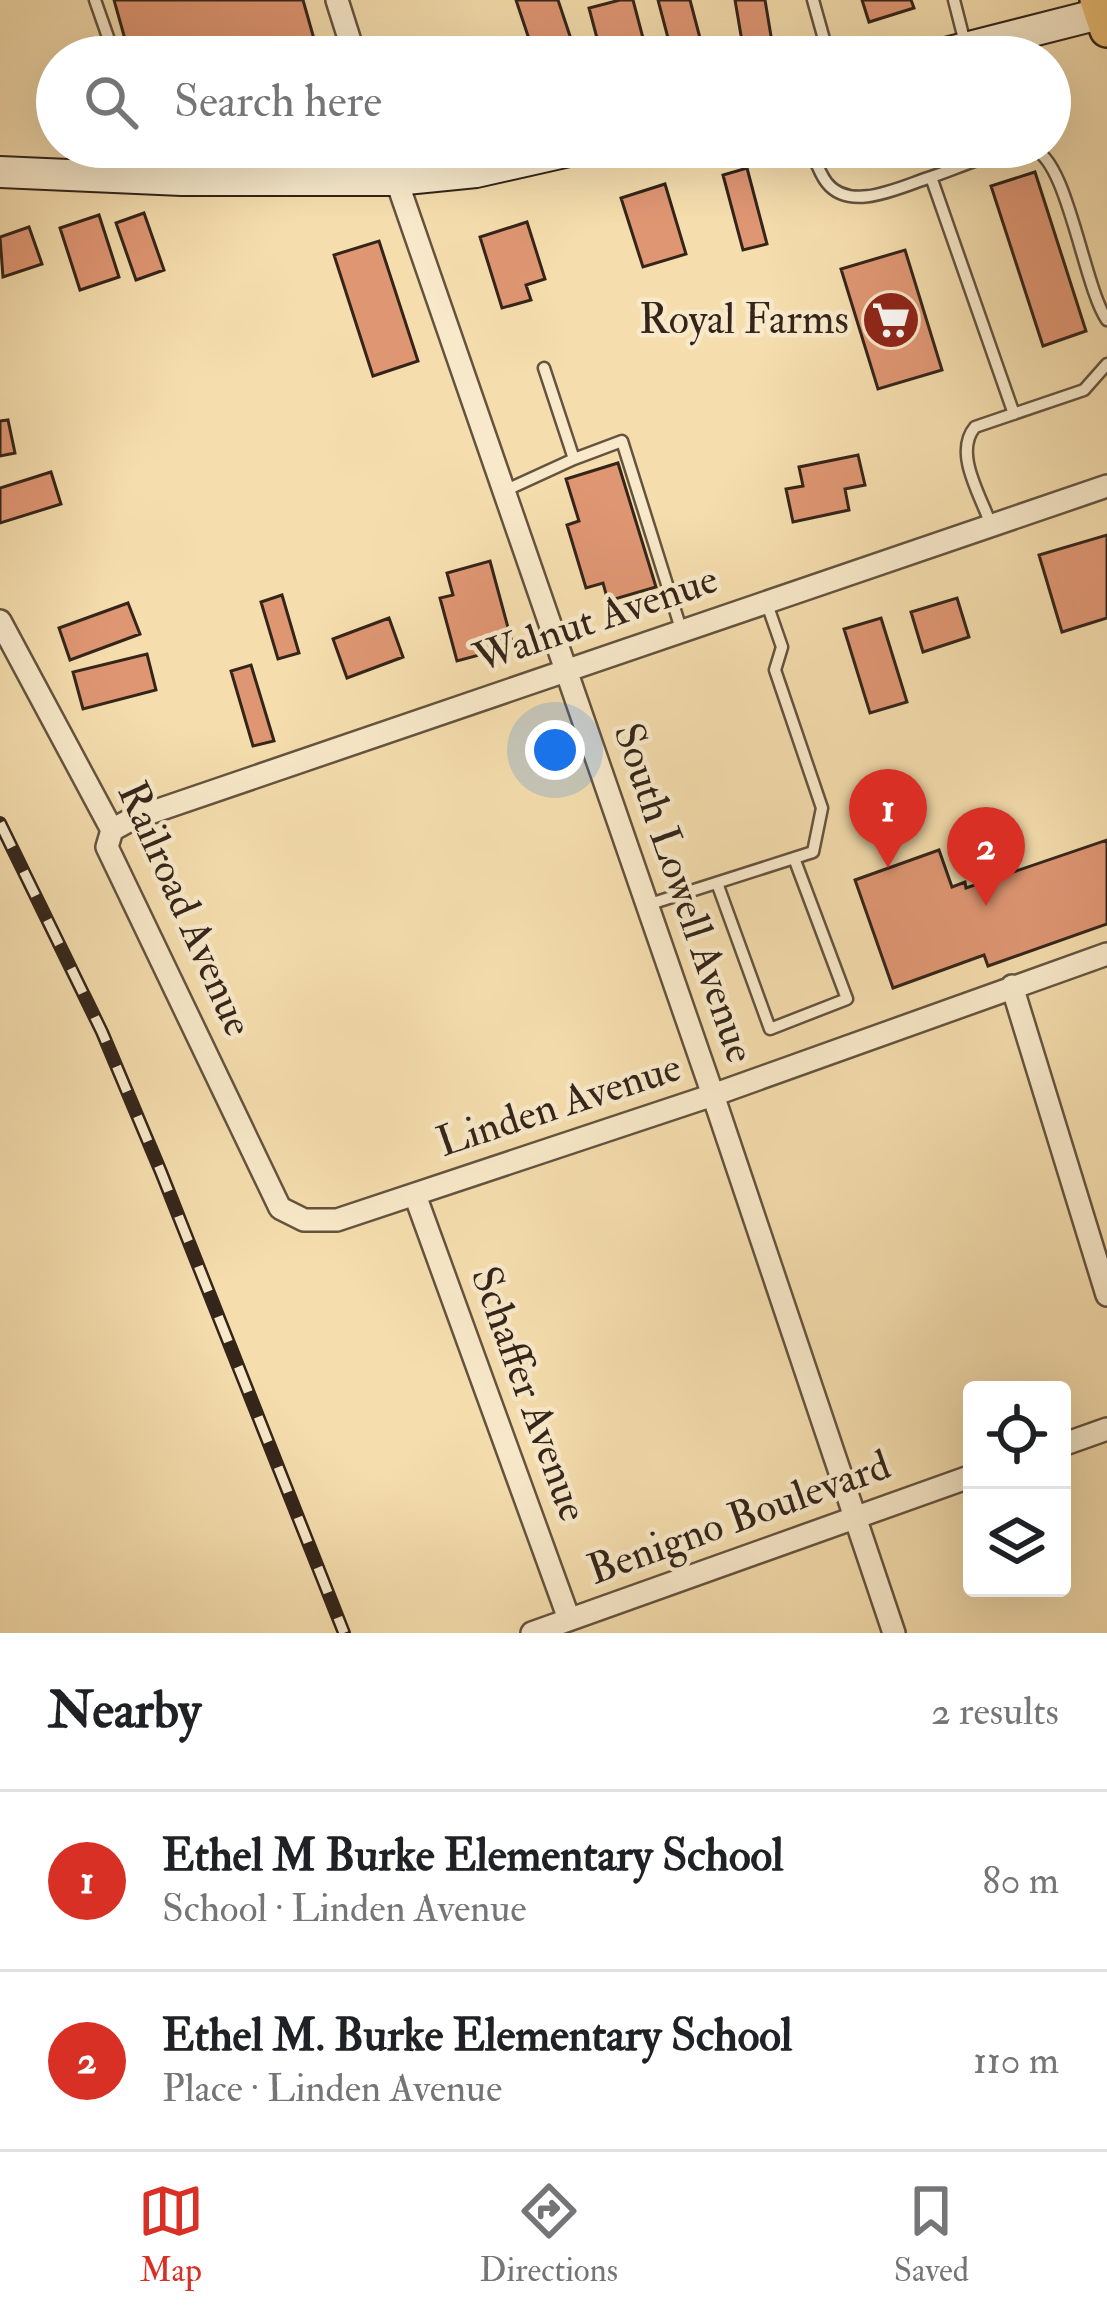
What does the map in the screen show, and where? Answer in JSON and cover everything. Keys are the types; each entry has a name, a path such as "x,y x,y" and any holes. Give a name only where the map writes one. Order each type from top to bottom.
{"main road":[{"path":"1010,36 1103,13"},
{"path":"0,172 168,179 396,180 494,168"}],"street":[{"path":"337,0 349,36"},
{"name":"South Lowell Avenue","path":"392,168 894,1633"},
{"name":"Walnut Avenue","path":"112,830 132,819 681,629 1107,486"},
{"name":"Railroad Avenue","path":"0,621 112,830 107,847 280,1208 304,1220"},
{"name":"Linden Avenue","path":"304,1220 338,1220 415,1195 1107,954"},
{"path":"1012,986 1107,1295"},
{"name":"Schaffer Avenue","path":"415,1195 569,1619"},
{"path":"1071,1442 1107,1430"},
{"name":"Benigno Boulevard","path":"532,1633 963,1479"}],"lane":[{"path":"95,0 108,36"},
{"path":"813,0 823,36"},
{"path":"954,0 963,36"},
{"path":"160,168 168,179 175,168"},
{"path":"820,168 830,187 850,197 865,197 959,168"},
{"path":"1051,168 1095,299 1107,320"},
{"path":"931,177 1014,414"},
{"path":"992,525 965,441 975,427 1084,390 1107,364"},
{"path":"544,368 574,459"},
{"path":"502,492 622,442 681,629"},
{"path":"647,905 813,852 822,808 776,670 782,646 766,602"},
{"path":"717,883 770,1029 847,999 794,858"}],"building":[{"path":"114,0 303,0 313,36 124,36"},
{"path":"516,0 558,0 570,36 528,36"},
{"path":"633,0 642,36 596,36 589,8"},
{"path":"658,0 690,0 699,36 667,36"},
{"path":"735,0 765,0 771,36 741,36"},
{"path":"862,0 911,0 914,8 869,22"},
{"path":"747,168 767,244 743,250 723,175"},
{"path":"1035,172 1086,331 1043,346 991,186"},
{"path":"665,184 686,254 643,267 621,198"},
{"path":"144,213 164,270 136,280 116,223"},
{"path":"99,215 119,277 80,290 60,228"},
{"path":"527,222 545,279 526,285 531,300 502,308 480,237"},
{"path":"29,227 42,264 3,277 0,237"},
{"path":"379,241 418,361 373,376 334,255"},
{"name":"Royal Farms","path":"905,250 942,370 878,389 841,269"},
{"path":"8,420 15,453 0,456 0,421"},
{"path":"858,455 865,485 845,489 849,510 793,522 786,489 803,486 799,467"},
{"path":"618,463 656,587 608,601 603,583 586,588 567,525 579,521 566,479"},
{"path":"51,472 61,504 0,523 0,488"},
{"path":"1107,535 1107,618 1062,632 1039,555"},
{"path":"490,561 513,646 457,661 440,598 453,595 447,573"},
{"path":"282,595 299,653 278,659 261,602"},
{"path":"957,598 969,637 923,652 911,612"},
{"path":"128,603 140,634 70,660 59,628"},
{"path":"389,618 403,657 347,678 333,639"},
{"path":"881,618 907,702 870,713 844,629"},
{"path":"147,654 156,690 83,709 73,672"},
{"path":"251,665 274,741 253,746 231,671"},
{"path":"1107,840 1107,924 988,966 984,955 893,988 855,880 939,850 952,887 965,882 966,888"}],"railway":[{"path":"0,823 102,1032 344,1633"}],"place":[{"name":"Royal Farms","path":"891,320"},
{"name":"Ethel M Burke Elementary School","path":"888,868"},
{"name":"Ethel M. Burke Elementary School","path":"986,906"}]}
